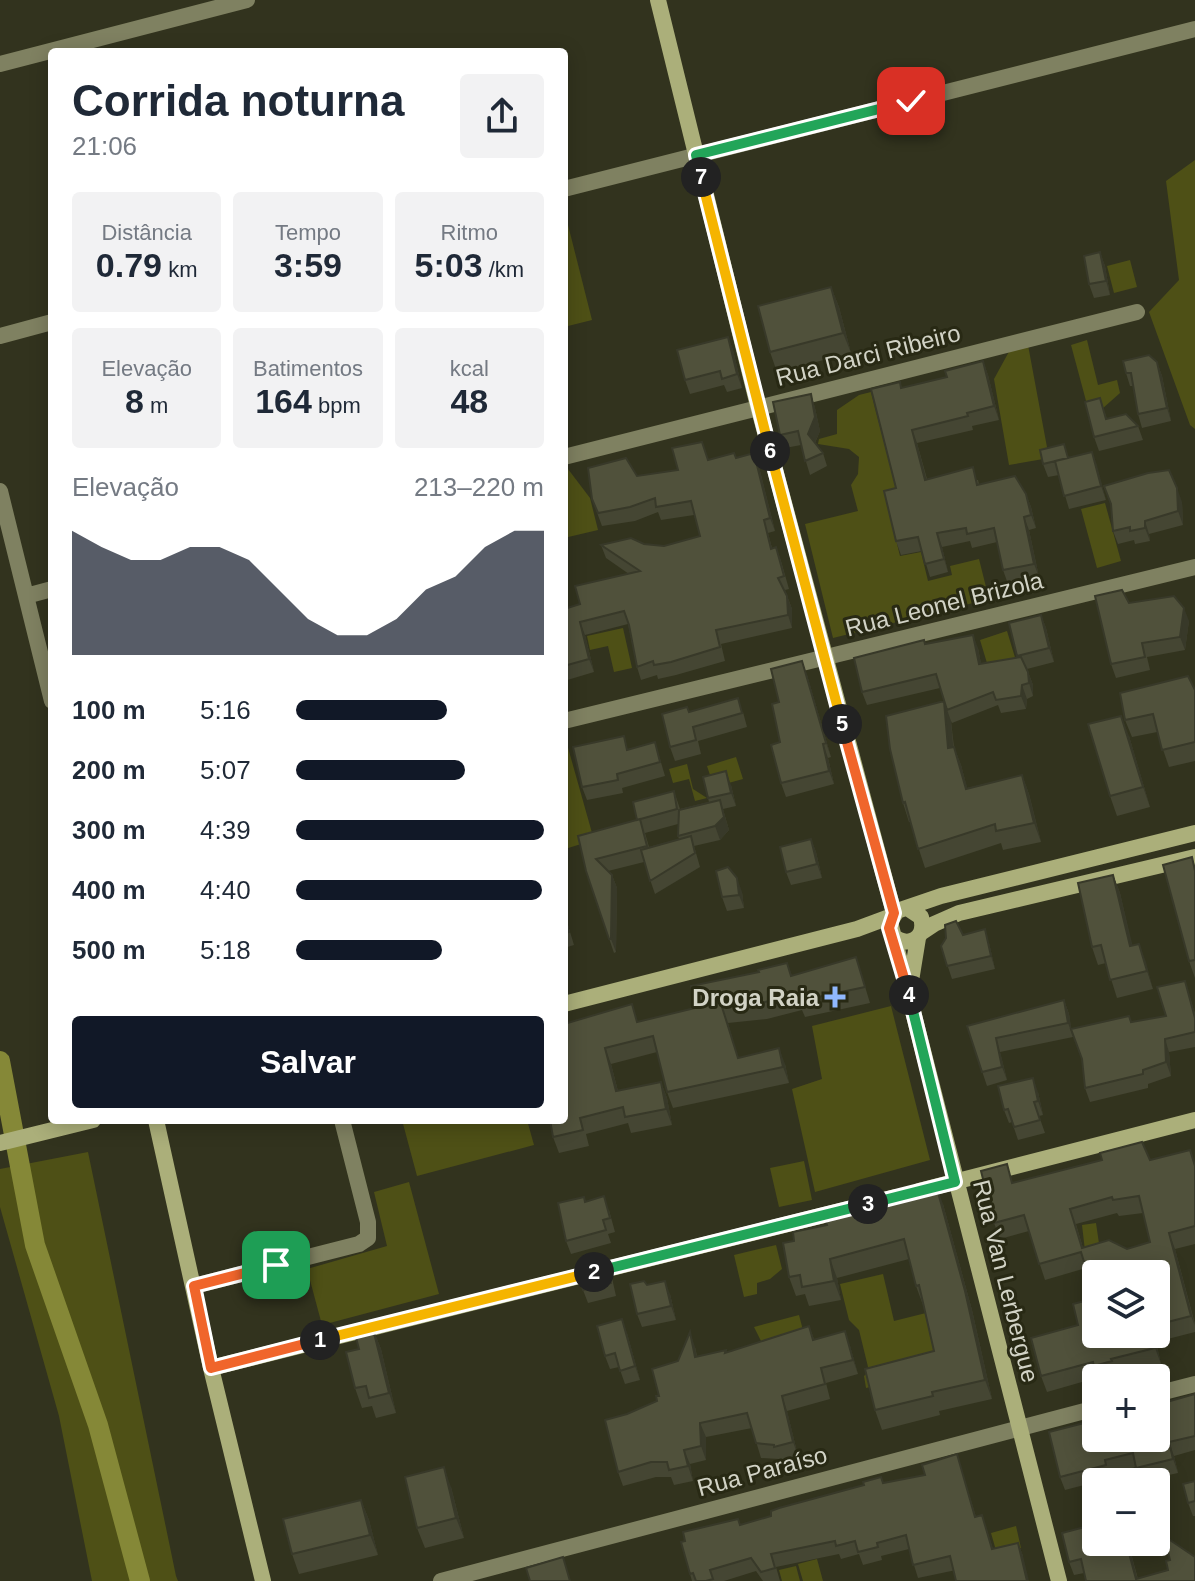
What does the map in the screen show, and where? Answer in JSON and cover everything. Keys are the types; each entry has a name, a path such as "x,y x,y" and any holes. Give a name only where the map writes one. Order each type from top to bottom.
{"street":[{"path":"62,48 247,0"},
{"path":"658,0 824,658 895,921 907,943 934,924 959,913 1195,857"},
{"path":"568,188 1195,29"},
{"path":"0,64 48,52"},
{"name":"Rua Darci Ribeiro","path":"568,456 1137,312"},
{"path":"0,336 48,323"},
{"path":"0,491 48,685"},
{"name":"Rua Leonel Brizola","path":"568,720 1195,567"},
{"path":"26,596 48,590"},
{"path":"895,921 949,894 1195,833"},
{"path":"568,1003 895,921 921,917 920,935"},
{"name":"Rua Van Lerbergue","path":"895,921 955,1182 1059,1581"},
{"name":"Rua Van Lerbergue","path":"909,992 920,935"},
{"path":"211,1368 1195,1120"},
{"path":"0,1143 78,1124"},
{"path":"157,1124 211,1368 263,1581"},
{"path":"194,1286 359,1244 368,1238 368,1222 343,1124"},
{"path":"1170,1390 1195,1384"},
{"name":"Rua Paraíso","path":"441,1581 1082,1411"}],"shaded area":[{"path":"1195,160 1195,429 1190,425 1149,312 1179,280 1166,181"},
{"path":"568,225 592,320 568,326"},
{"path":"1130,260 1137,287 1114,293 1107,266"},
{"path":"1087,340 1098,385 1117,380 1120,393 1102,409 1089,412 1071,345"},
{"path":"1028,345 1049,458 1009,465 994,379 1011,348"},
{"path":"871,392 899,500 887,503 900,556 921,552 928,581 952,575 950,566 979,559 989,599 833,638 805,524 858,511 851,485 858,474 859,457 849,449 818,444 819,439 837,434 837,410 859,395"},
{"path":"568,469 590,498 598,530 568,537"},
{"path":"1105,503 1121,561 1097,568 1081,509"},
{"path":"623,628 632,668 614,672 608,646 590,650 587,636"},
{"path":"1007,631 1017,664 990,673 980,640"},
{"path":"568,748 594,840 568,848"},
{"path":"736,757 743,779 714,787 707,766"},
{"path":"687,764 693,789 707,798 695,801 689,779 673,783 669,769"},
{"path":"891,1006 930,1160 815,1192 792,1089 822,1079 812,1026"},
{"path":"403,1124 528,1124 534,1145 417,1176"},
{"path":"88,1152 178,1581 92,1581 59,1416 0,1207 0,1169"},
{"path":"804,1161 812,1200 779,1207 770,1168"},
{"path":"409,1182 439,1294 322,1325 307,1269 387,1246 374,1192"},
{"path":"1096,1223 1101,1257 1086,1259 1082,1225"},
{"path":"776,1245 782,1269 770,1279 757,1283 757,1294 744,1297 734,1255"},
{"path":"883,1274 894,1321 926,1313 937,1362 910,1377 866,1388 864,1376 869,1371 859,1330 849,1320 840,1284"},
{"path":"799,1315 804,1334 763,1345 754,1327"},
{"path":"1016,1526 1021,1548 997,1554 991,1533"},
{"path":"817,1559 823,1581 803,1581 798,1564"},
{"path":"796,1566 800,1581 782,1581 779,1570"}],"building":[{"path":"1100,252 1106,281 1089,284 1084,256"},
{"path":"831,287 843,333 770,352 758,306"},
{"path":"728,337 737,374 722,379 720,371 685,380 677,350"},
{"path":"1149,355 1157,362 1167,408 1138,414 1131,373 1126,373 1123,361"},
{"path":"983,361 994,406 912,430 925,480 973,467 977,485 1015,476 1026,494 1031,515 1024,517 1034,564 1003,570 994,528 967,534 966,528 937,533 944,559 925,564 918,537 896,541 884,491 896,488 871,389 900,382 901,388 947,377 945,371"},
{"path":"811,394 815,417 808,434 823,453 805,461 798,431 780,435 773,402"},
{"path":"1100,398 1106,419 1126,414 1138,426 1094,437 1085,402"},
{"path":"702,442 708,460 734,453 736,458 754,453 770,518 764,520 771,549 776,547 784,576 778,578 787,596 788,615 716,630 720,647 671,662 654,665 653,661 637,667 624,611 580,622 589,659 568,665 568,608 580,604 575,586 640,571 601,545 631,538 644,544 664,546 700,536 691,501 656,507 655,498 598,513 592,499 588,468 626,458 637,476 678,470 672,448"},
{"path":"1064,444 1068,458 1043,464 1040,450"},
{"path":"1092,452 1101,486 1064,496 1055,461"},
{"path":"1169,470 1177,488 1178,511 1145,521 1145,528 1113,531 1111,504 1104,486"},
{"path":"1122,590 1129,603 1174,596 1184,608 1180,637 1142,643 1145,657 1111,664 1095,596"},
{"path":"1041,615 1049,648 1017,656 1009,623"},
{"path":"973,635 979,664 1021,657 1029,683 1022,685 1021,696 996,700 993,692 947,710 936,674 862,692 854,658 924,640 925,644"},
{"path":"802,661 826,743 823,744 829,771 781,783 771,745 780,742 772,704 779,702 771,669"},
{"path":"1188,676 1195,690 1195,742 1162,750 1153,714 1125,720 1120,693"},
{"path":"738,698 742,713 693,727 696,740 670,747 662,714 687,707 689,712"},
{"path":"944,701 948,748 954,747 966,789 1022,775 1034,823 996,831 995,824 918,849 890,749 886,716"},
{"path":"1121,716 1143,787 1110,796 1088,724"},
{"path":"624,736 627,750 655,742 660,762 617,774 618,780 582,787 573,747"},
{"path":"726,771 731,793 708,798 703,777"},
{"path":"674,791 677,809 637,820 633,802"},
{"path":"720,800 724,817 715,826 678,836 679,810"},
{"path":"640,819 647,846 596,859 612,875 609,939 586,871 578,836"},
{"path":"691,836 695,853 650,881 641,850"},
{"path":"811,839 817,864 786,872 780,847"},
{"path":"1192,857 1195,871 1195,960 1189,961 1163,865"},
{"path":"728,867 737,878 739,895 722,897 716,871"},
{"path":"1113,875 1130,946 1139,944 1147,971 1110,980 1101,945 1092,947 1078,883"},
{"path":"956,921 963,935 985,929 991,956 947,966 941,946 946,938 945,925"},
{"path":"856,957 865,987 799,1001 797,994 761,1003 722,1007 738,1058 779,1048 783,1067 667,1092 653,1036 605,1048 616,1091 661,1082 666,1109 625,1117 623,1107 580,1118 583,1130 553,1137 551,1124 568,1124 568,1023 632,1004 637,1022 695,1008 691,986 787,963 791,976"},
{"path":"1185,981 1195,1018 1195,1032 1165,1039 1166,1062 1143,1070 1143,1074 1085,1088 1082,1059 1071,1029 1129,1016 1131,1022 1166,1016 1157,987"},
{"path":"1064,1000 1068,1023 996,1038 1002,1067 982,1072 967,1026"},
{"path":"1033,1078 1038,1101 1034,1102 1040,1120 1014,1127 1008,1109 1004,1110 998,1086"},
{"path":"1142,1142 1150,1160 1190,1150 1195,1166 1195,1226 1169,1233 1191,1316 1170,1321 1170,1260 1083,1260 1081,1252 1039,1264 1024,1215 994,1223 981,1171 1007,1164 1012,1183 1102,1160 1100,1153","holes":["1139,1196 1150,1242 1127,1249 1109,1240 1082,1248 1070,1209 1112,1197 1113,1200"]},
{"path":"936,1185 985,1380 875,1410 865,1369 934,1351 919,1285 916,1286 904,1239 830,1259 834,1281 802,1287 800,1275 789,1277 783,1243 794,1241 793,1232 827,1225 824,1216"},
{"path":"604,1196 610,1218 603,1220 606,1230 566,1241 558,1203 584,1197 585,1202"},
{"path":"607,1265 611,1283 583,1290 578,1272"},
{"path":"644,1281 647,1285 665,1281 671,1306 637,1314 630,1284"},
{"path":"1082,1302 1082,1348 1155,1348 1101,1364 1082,1364 1041,1376 1031,1338 1078,1325 1073,1304"},
{"path":"622,1319 635,1366 620,1371 615,1353 605,1356 597,1326"},
{"path":"809,1326 813,1340 845,1331 853,1360 821,1368 825,1384 782,1396 793,1442 774,1447 756,1443 747,1413 700,1423 701,1446 684,1450 688,1466 669,1470 667,1462 651,1462 618,1472 605,1420 657,1401 656,1396 659,1396 652,1369 678,1361 690,1332 695,1357 726,1350 725,1353"},
{"path":"373,1329 389,1393 369,1398 366,1386 355,1388 346,1352 359,1349 355,1334"},
{"path":"1195,1394 1195,1436 1170,1442 1170,1401"},
{"path":"1082,1424 1082,1452 1170,1452 1170,1446 1173,1459 1136,1468 1133,1453 1105,1460 1106,1465 1082,1468 1082,1471 1060,1477 1049,1432"},
{"path":"957,1454 975,1517 982,1515 992,1549 1018,1543 1027,1581 956,1581 950,1556 913,1565 906,1535 858,1552 855,1541 836,1546 835,1541 771,1554 775,1568 761,1572 751,1558 710,1570 713,1579 706,1581 696,1581 693,1573 690,1574 681,1542 685,1541 683,1532 738,1519 740,1525 771,1516 771,1511 779,1508 864,1485 863,1482 881,1477 883,1483 925,1475 922,1465"},
{"path":"444,1467 456,1518 417,1528 405,1477"},
{"path":"1195,1481 1195,1501 1188,1503 1183,1484"},
{"path":"361,1500 370,1535 292,1554 283,1519"},
{"path":"1082,1528 1082,1556 1130,1556 1136,1579 1168,1570 1166,1561 1170,1560 1170,1540 1195,1557 1195,1581 1086,1581 1081,1559 1069,1562 1062,1533"},
{"path":"563,1557 570,1581 530,1581 526,1568"}],"waterway":[{"path":"0,1061 35,1245 98,1425 140,1581"}],"place":[{"name":"Droga Raia","path":"835,997"}],"route":[{"path":"276,1265 194,1286 211,1368 955,1182 909,992 889,928 894,913 807,595 696,155 911,101"}]}
